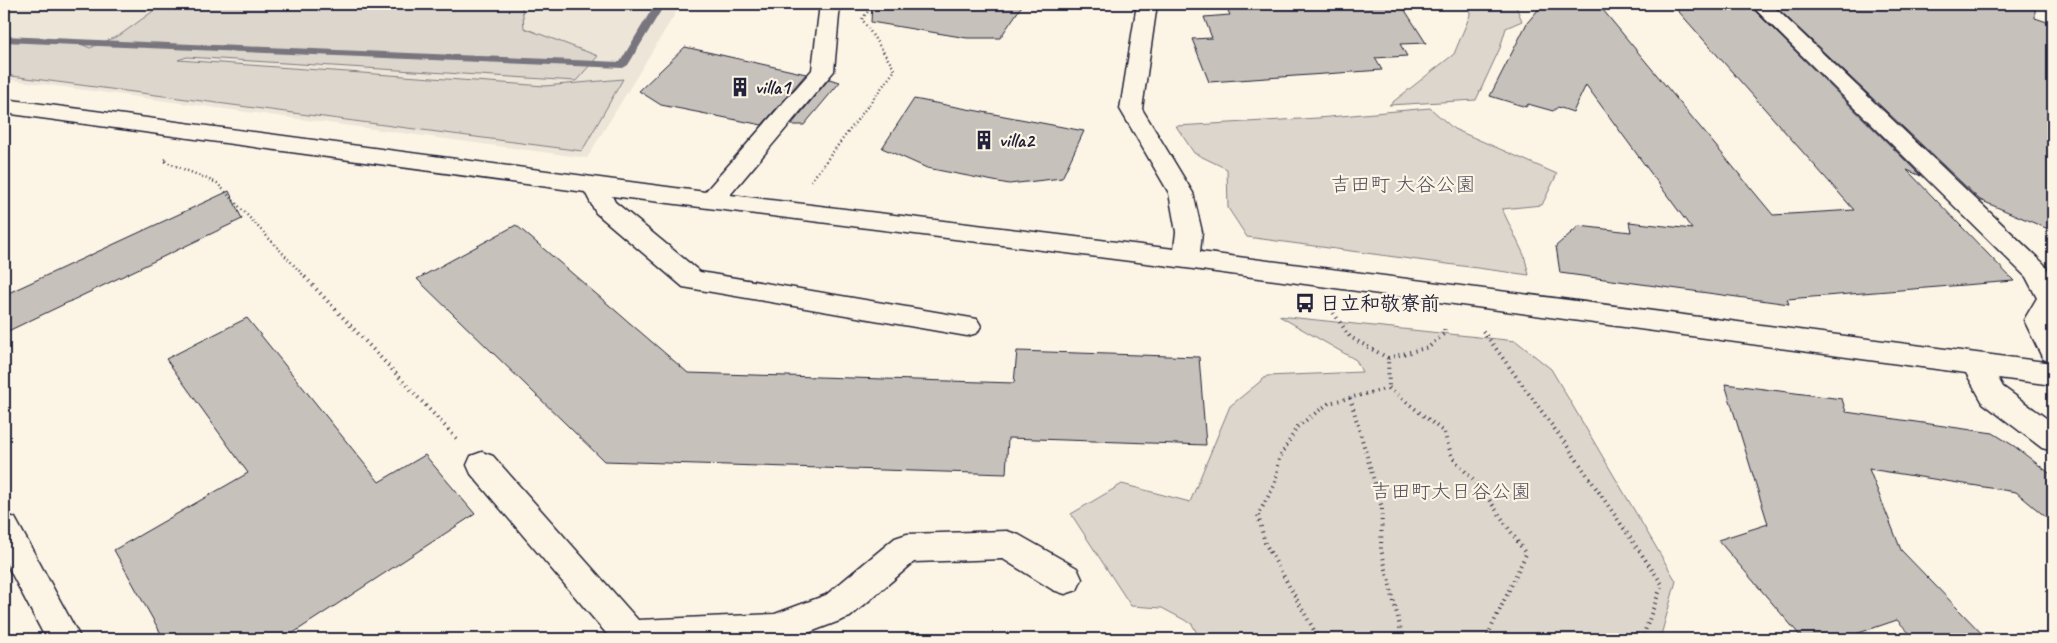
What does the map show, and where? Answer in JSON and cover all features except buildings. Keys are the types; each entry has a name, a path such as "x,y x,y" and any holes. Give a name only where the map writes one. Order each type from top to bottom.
{"street":[{"path":"711,201 823,71 830,4"},
{"path":"1147,4 1131,109 1181,193 1189,232 1186,260"},
{"path":"1760,4 2035,271 2051,298 2038,320 2053,352"},
{"path":"4,106 787,211 1186,260 2053,374"},
{"path":"594,185 605,207 692,280 967,326"},
{"path":"1976,365 1993,395 2053,439"},
{"path":"482,465 631,638 775,630 838,606 907,548 1007,545 1065,580"},
{"path":"4,528 64,639"}],"path":[{"path":"787,211 896,70 862,19 874,4"},
{"path":"169,155 164,161 217,182 482,465"},
{"path":"1330,307 1350,337 1388,358 1429,347 1444,334 1445,324"},
{"path":"1482,330 1570,450 1662,584 1642,639"},
{"path":"1388,358 1389,388 1444,432 1452,457 1484,492 1526,554 1486,639"},
{"path":"1319,639 1265,542 1258,515 1275,484 1279,459 1297,427 1329,404 1389,388"},
{"path":"1350,398 1382,508 1381,549 1404,639"}],"shaded area":[{"path":"4,4 681,4 587,158 4,79"}],"green space":[{"path":"163,4 522,4 524,28 598,56 576,81 187,57 178,60 545,86 623,79 582,151 4,75 4,38 75,41 90,48 120,35"},
{"path":"1469,4 1515,4 1522,21 1506,28 1500,48 1476,100 1389,105 1454,54 1470,15"},
{"name":"吉田町 大谷公園","path":"1430,108 1454,129 1557,174 1542,205 1502,209 1524,255 1529,275 1247,237 1228,208 1227,169 1194,153 1176,126 1318,118"},
{"name":"吉田町大日谷公園","path":"1279,316 1516,341 1551,369 1676,581 1660,639 1200,639 1192,624 1162,608 1131,606 1071,514 1122,484 1190,502 1230,406 1267,376 1362,372 1356,360"}],"waterway":[{"path":"4,39 623,65 660,4"}],"place":[{"name":"villa1","path":"740,87"},
{"name":"villa2","path":"984,140"},
{"name":"日立和敬寮前","path":"1305,303"}]}
